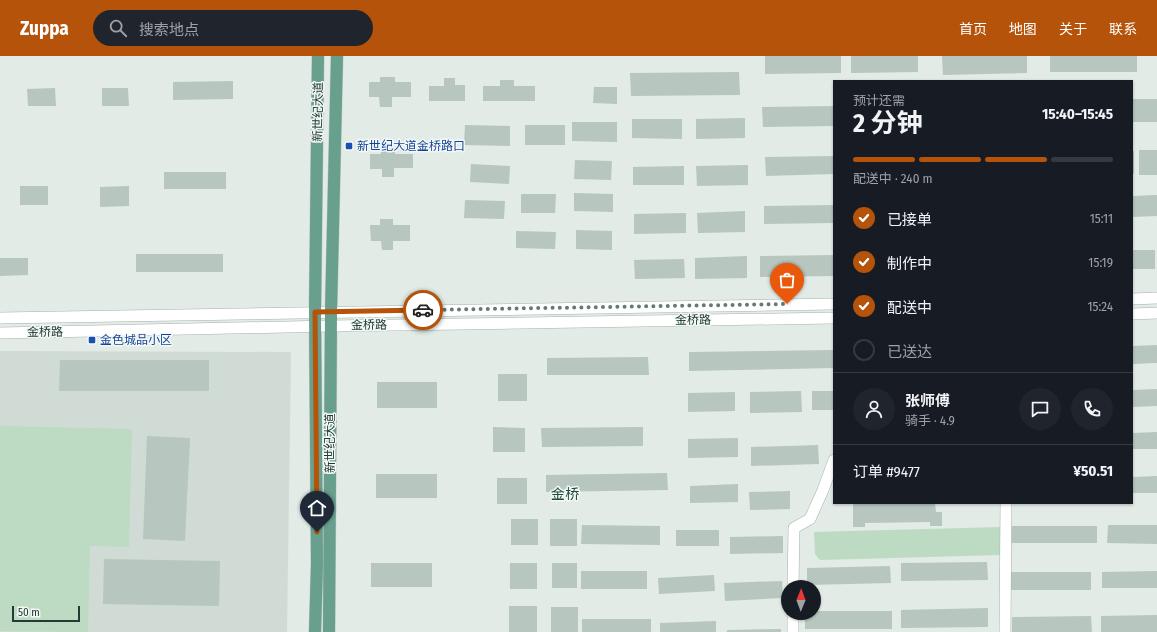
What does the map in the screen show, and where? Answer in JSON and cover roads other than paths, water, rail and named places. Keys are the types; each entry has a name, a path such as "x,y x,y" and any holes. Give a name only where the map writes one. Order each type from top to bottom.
{"main road":[{"name":"新世纪大道","path":"315,632 317,564 315,312 318,56"},
{"name":"新世纪大道","path":"329,632 331,312 337,56"}],"street":[{"path":"1133,299 1157,298"},
{"name":"金桥路","path":"0,318 833,304"},
{"path":"1133,314 1157,314"},
{"name":"金桥路","path":"0,333 315,326 833,318"},
{"path":"793,580 794,528 810,519 833,463"},
{"path":"1005,632 1006,504"},
{"path":"793,620 793,632"}],"place":[{"name":"新世纪大道金桥路口","path":"349,146"},
{"name":"金色城品小区","path":"92,340"}],"district":[{"name":"金桥","path":"565,494"}]}
